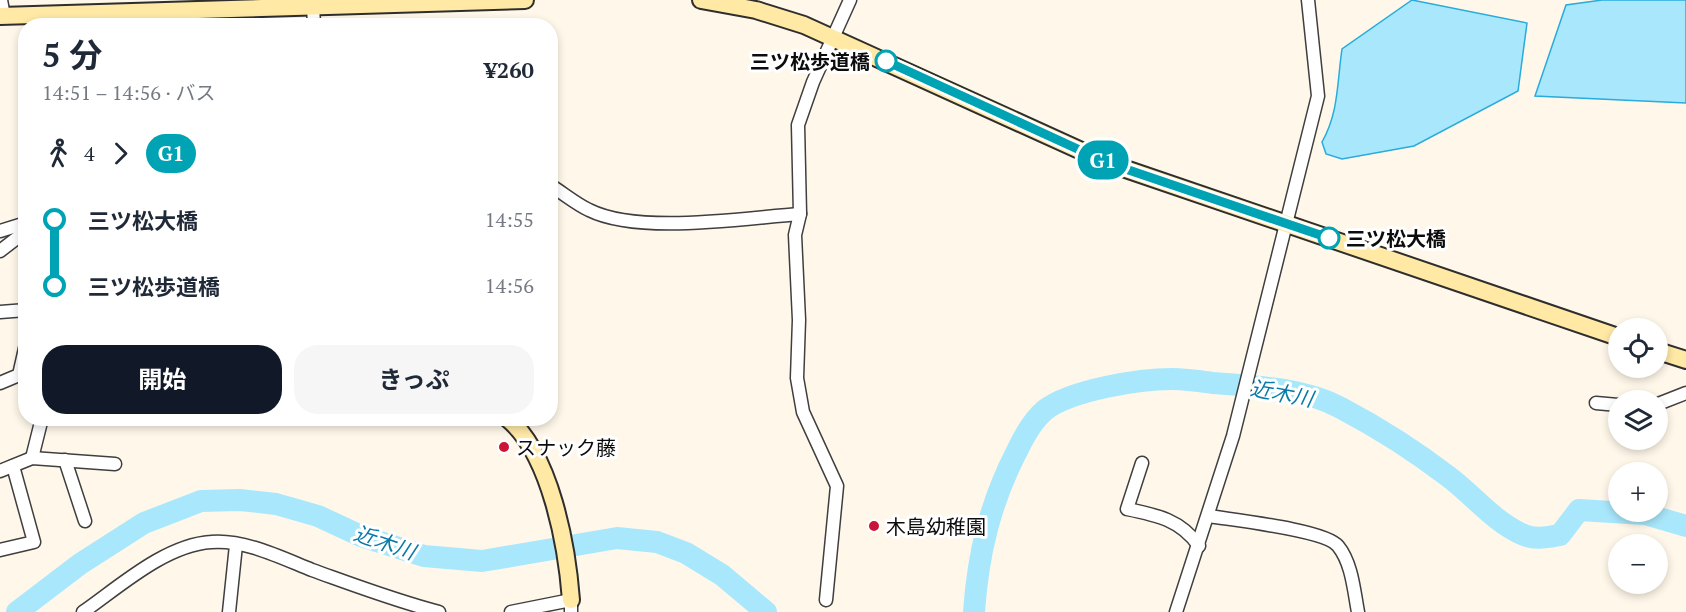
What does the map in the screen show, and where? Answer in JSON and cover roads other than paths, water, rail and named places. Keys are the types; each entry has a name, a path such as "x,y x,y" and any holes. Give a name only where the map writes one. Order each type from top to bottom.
{"main road":[{"path":"139,18 314,6 525,0"},
{"path":"701,0 756,10 834,37 1108,163 1608,334"},
{"path":"2,11 109,18"},
{"path":"1668,354 1686,360"},
{"path":"514,426 532,448 545,472 552,497 571,599"}],"street":[{"path":"826,600 837,486 803,412 797,378 799,320 795,235 800,214 798,125 813,82 850,0"},
{"path":"1176,612 1209,516 1233,436 1318,96 1308,0"},
{"path":"314,6 314,18"},
{"path":"558,190 590,211 622,221 647,225 800,214"},
{"path":"0,231 18,225"},
{"path":"0,251 18,237"},
{"path":"0,312 18,311"},
{"path":"0,383 18,375"},
{"path":"1668,400 1686,393"},
{"path":"1596,403 1608,404"},
{"path":"32,458 40,426"},
{"path":"0,471 32,458 115,464"},
{"path":"65,460 85,521"},
{"path":"1142,463 1127,509 1177,523 1190,534 1198,546"},
{"path":"0,550 33,542 13,466"},
{"path":"1209,516 1307,533 1336,543 1343,553 1351,578 1358,612"},
{"path":"83,612 141,570 167,556 210,542 236,545 439,612"},
{"path":"229,612 236,545"},
{"path":"511,612 571,599"}],"water":[{"path":"1412,0 1527,23 1518,91 1414,146 1342,159 1326,154 1322,142 1332,119 1337,97 1342,49"},
{"path":"1602,0 1686,0 1686,103 1535,96 1566,5"}],"waterway":[{"name":"近木川","path":"974,612 982,549 999,490 1032,424 1045,410 1071,397 1088,391 1142,381 1177,379 1262,387 1295,392 1327,401 1410,449 1458,484 1503,523 1528,537 1542,538 1560,535 1579,510 1645,514 1686,526"},
{"name":"近木川","path":"17,612 80,564 144,523 201,501 240,500 276,504 318,516 361,536 424,556 482,561 617,538 657,542 686,553 722,575 766,612"}],"place":[{"name":"三ツ松歩道橋","path":"886,61"},
{"name":"三ツ松大橋","path":"1329,238"},
{"name":"スナック藤","path":"504,447"},
{"name":"木島幼稚園","path":"874,526"}]}
